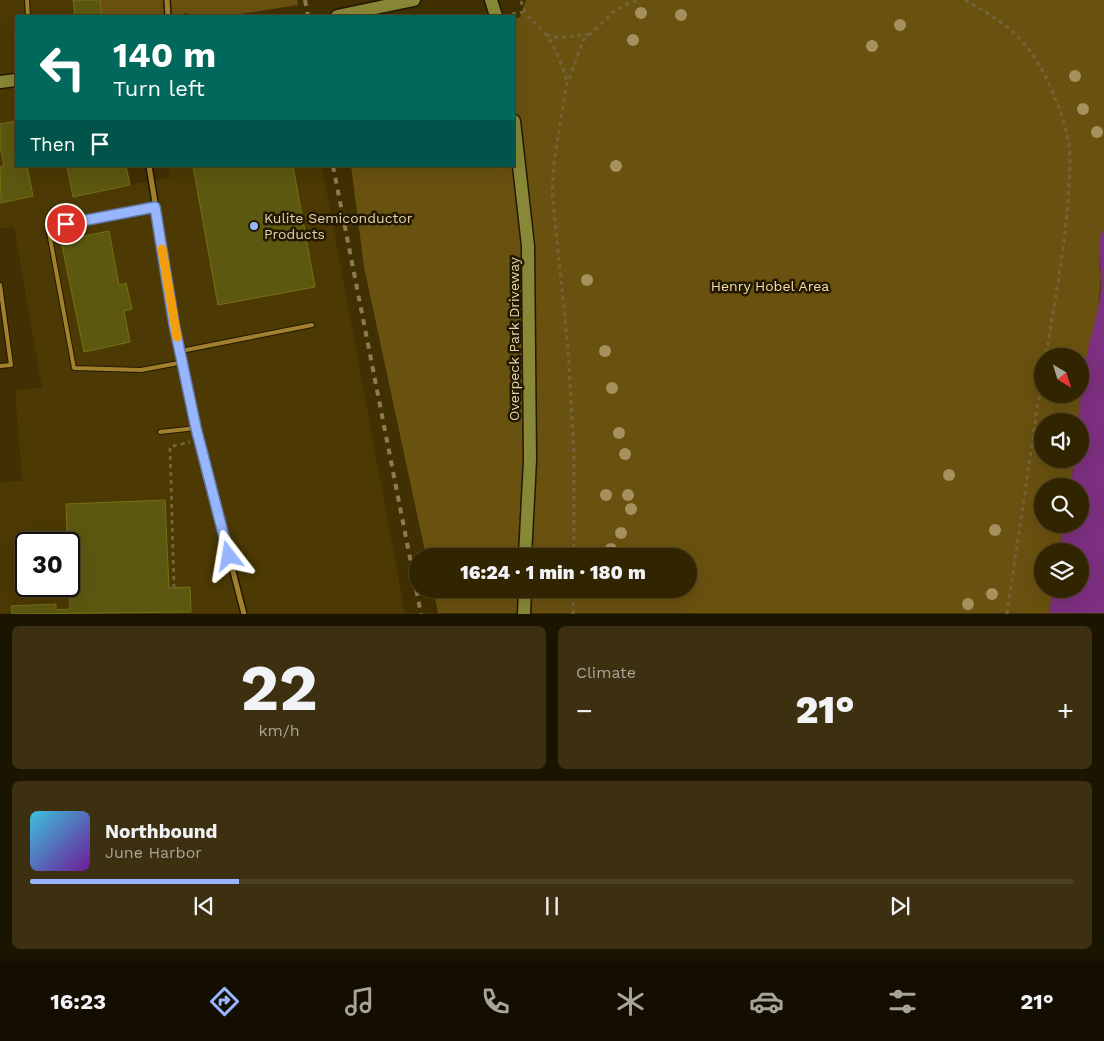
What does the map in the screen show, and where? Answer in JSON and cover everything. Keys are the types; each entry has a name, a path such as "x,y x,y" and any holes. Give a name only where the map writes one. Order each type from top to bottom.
{"street":[{"path":"167,0 168,15"},
{"path":"342,15 414,0"},
{"path":"491,0 496,15"},
{"path":"0,82 15,80"},
{"name":"Overpeck Park Driveway","path":"515,131 528,246 530,460 525,548"},
{"path":"148,167 174,324 184,362 196,428 244,614"},
{"path":"524,614 525,598"}],"lane":[{"path":"27,0 28,15"},
{"path":"155,207 48,228 74,368 141,370 184,362"},
{"path":"0,285 11,365 0,366"},
{"path":"181,351 312,325"},
{"path":"160,432 196,428"}],"path":[{"path":"574,548 574,454 568,348 552,192 560,118 568,81 583,41 612,13 629,3 639,0"},
{"path":"965,0 1010,29 1030,50 1053,94 1069,144 1070,174 1065,231 1047,348"},
{"path":"521,1 524,12 546,35 555,50 568,81"},
{"path":"512,14 524,12"},
{"path":"546,35 560,38 590,34"},
{"path":"1007,614 1038,403"},
{"path":"174,588 170,447 199,440"},
{"path":"573,614 574,598"}],"shaded area":[{"name":"Kulite Semiconductor Products","path":"0,0 100,0 102,15 15,15 15,167 126,167 130,185 170,177 168,167 322,167 405,613 0,613 0,482 22,481 15,390 42,388 14,227 0,228"},
{"path":"1104,229 1104,613 1049,613 1052,598 1089,598 1089,543 1060,543 1062,533 1089,533 1089,478 1072,478 1073,468 1089,468 1089,413 1079,413 1080,403 1089,403 1088,348 1100,295 1099,240"}],"green space":[{"path":"100,0 297,0 298,5 234,15 190,15 187,13 179,15 102,15"},
{"name":"Henry Hobel Area","path":"526,0 1104,0 1104,229 1099,260 1101,278 1098,311 1089,348 1034,348 1034,403 1081,403 1079,413 1034,413 1034,468 1073,468 1072,478 1034,478 1034,533 1062,533 1060,543 1034,543 1034,598 1052,598 1049,613 438,613 435,598 697,598 697,548 424,548 364,267 351,167 515,167 515,19 520,17"}],"building":[{"path":"73,0 100,0 102,15 75,15"},
{"path":"15,121 15,167 27,167 33,196 1,203 0,167 4,166 0,146 0,124"},
{"path":"67,167 126,167 130,185 73,197"},
{"name":"Kulite Semiconductor Products","path":"193,167 293,167 315,287 218,305"},
{"path":"109,231 119,285 126,283 132,309 124,311 130,342 84,352 61,241"},
{"path":"165,500 169,588 190,587 191,612 12,614 11,606 56,604 56,610 70,609 70,597 80,597 80,532 67,532 66,504"}],"railway":[{"path":"305,0 308,15"},
{"path":"333,167 421,614"}],"slow traffic":[{"path":"162,249 177,337"}],"place":[{"name":"Kulite Semiconductor Products","path":"254,226"}],"route":[{"path":"66,224 155,207 174,324 184,362 196,428 229,556"}]}
